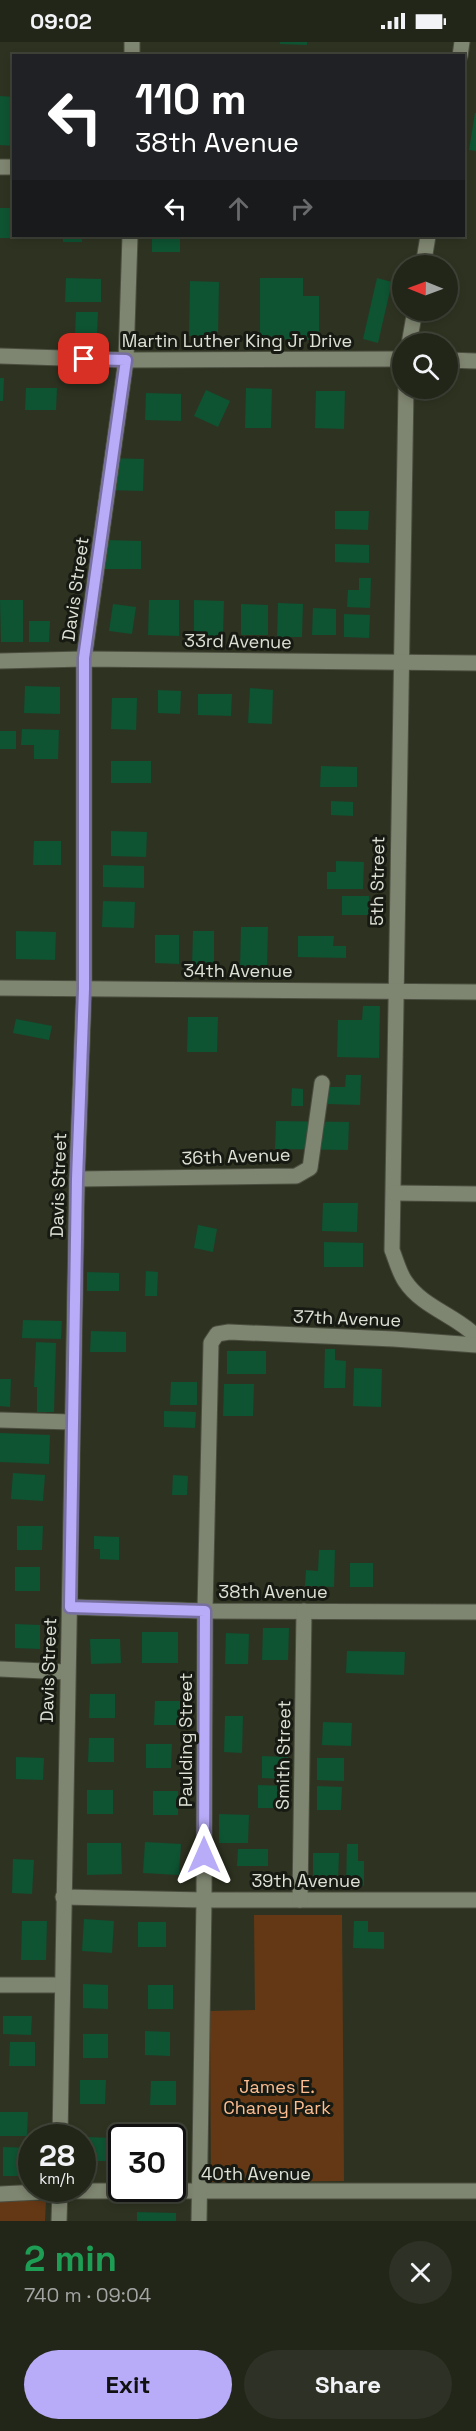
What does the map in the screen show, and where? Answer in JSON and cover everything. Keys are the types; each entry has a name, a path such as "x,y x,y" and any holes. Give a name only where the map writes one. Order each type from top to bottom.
{"street":[{"name":"Davis Street","path":"60,2124 77,1179 84,989 84,658 126,360 130,237"},
{"path":"425,255 428,237"},
{"name":"Martin Luther King Jr Drive","path":"0,356 126,360 392,359"},
{"path":"458,360 476,361"},
{"name":"5th Street","path":"406,399 392,1250 404,1281 423,1300 467,1327 476,1336"},
{"name":"33rd Avenue","path":"0,661 84,658 476,663"},
{"name":"34th Avenue","path":"0,988 476,992"},
{"name":"36th Avenue","path":"77,1179 296,1176 310,1168 322,1083"},
{"path":"394,1193 476,1194"},
{"name":"37th Avenue","path":"217,1334 394,1339 476,1345"},
{"name":"Paulding Street","path":"199,2221 204,1900 205,1611 211,1343 217,1334"},
{"path":"0,1420 72,1422"},
{"name":"38th Avenue","path":"70,1607 205,1611 476,1612"},
{"name":"Smith Street","path":"300,1900 304,1611"},
{"path":"0,1669 67,1672"},
{"name":"39th Avenue","path":"63,1897 204,1900 476,1900"},
{"path":"0,1984 61,1985"},
{"name":"40th Avenue","path":"96,2191 200,2193 476,2191"},
{"name":"40th Avenue","path":"0,2194 18,2193"},
{"path":"59,2221 60,2202"}],"green space":[{"name":"James E. Chaney Park","path":"254,1915 342,1915 344,2181 211,2182 210,2011 255,2010"},
{"path":"0,2201 46,2202 45,2221 0,2221"}],"building":[{"path":"280,42 307,42 307,45 280,44"},
{"path":"0,96 12,97 12,146 0,145"},
{"path":"476,113 476,151 469,150"},
{"path":"0,208 12,208 12,237 20,238 0,238"},
{"path":"63,237 82,237 82,242 63,242"},
{"path":"152,237 180,237 180,252 152,252"},
{"path":"66,278 101,279 101,302 65,302"},
{"path":"260,278 303,278 303,296 319,296 319,340 260,339"},
{"path":"377,278 392,282 378,343 363,339"},
{"path":"190,281 219,282 218,337 189,336"},
{"path":"76,312 98,312 97,336 75,335"},
{"path":"0,378 4,378 3,401 0,401"},
{"path":"26,388 57,388 56,410 25,410"},
{"path":"246,388 272,389 271,428 245,428"},
{"path":"206,390 230,401 218,427 194,416"},
{"path":"316,391 345,391 344,429 315,428"},
{"path":"146,393 181,394 181,421 145,420"},
{"path":"106,458 144,459 143,491 105,490"},
{"path":"335,511 369,511 368,530 335,529"},
{"path":"105,540 141,541 141,569 105,569"},
{"path":"335,544 369,545 369,563 335,562"},
{"path":"359,578 371,578 370,608 347,607 348,590 359,590"},
{"path":"0,600 23,600 23,642 1,642"},
{"path":"149,600 179,600 179,636 148,635"},
{"path":"194,600 224,601 223,637 194,637"},
{"path":"278,603 303,604 302,637 277,637"},
{"path":"113,604 136,607 132,634 109,631"},
{"path":"241,604 268,605 268,635 241,635"},
{"path":"313,608 336,609 336,635 312,635"},
{"path":"344,614 370,615 369,638 344,637"},
{"path":"29,621 50,621 49,642 29,642"},
{"path":"25,686 60,687 60,714 24,713"},
{"path":"250,688 273,690 272,724 248,723"},
{"path":"158,690 181,691 180,714 158,713"},
{"path":"198,694 232,694 231,716 198,715"},
{"path":"112,698 137,698 136,730 111,729"},
{"path":"22,729 59,730 58,759 34,759 34,745 21,745"},
{"path":"0,731 16,731 16,749 0,749"},
{"path":"111,761 151,761 151,783 111,783"},
{"path":"321,766 357,767 357,787 320,787"},
{"path":"331,801 353,802 353,816 331,815"},
{"path":"111,831 147,832 146,857 111,856"},
{"path":"34,841 61,841 61,865 33,865"},
{"path":"336,861 364,862 363,889 327,889 327,872 336,872"},
{"path":"103,865 144,866 144,888 103,887"},
{"path":"342,896 369,896 369,915 342,915"},
{"path":"103,901 135,902 134,928 102,927"},
{"path":"241,927 268,927 267,969 240,969"},
{"path":"16,931 56,932 55,960 16,959"},
{"path":"193,931 214,931 214,968 192,967"},
{"path":"155,935 179,935 179,964 155,963"},
{"path":"298,936 334,936 333,946 346,946 346,958 298,957"},
{"path":"363,1006 380,1006 379,1058 337,1057 338,1020 362,1020"},
{"path":"188,1017 218,1017 217,1052 187,1052"},
{"path":"16,1019 52,1026 49,1040 13,1033"},
{"path":"346,1075 361,1075 360,1105 328,1104 328,1087 345,1087"},
{"path":"292,1088 303,1089 303,1106 291,1106"},
{"path":"276,1121 349,1122 348,1150 275,1149"},
{"path":"323,1203 358,1203 357,1232 322,1231"},
{"path":"198,1225 217,1229 213,1252 194,1248"},
{"path":"324,1242 363,1243 363,1267 324,1267"},
{"path":"146,1271 158,1272 157,1296 145,1296"},
{"path":"87,1272 119,1273 119,1291 87,1291"},
{"path":"23,1320 62,1321 61,1339 22,1338"},
{"path":"91,1331 126,1332 126,1352 90,1352"},
{"path":"36,1342 56,1343 54,1412 37,1412 37,1387 34,1387"},
{"path":"325,1349 335,1349 335,1360 346,1361 345,1388 324,1388"},
{"path":"227,1351 266,1351 266,1374 227,1374"},
{"path":"354,1368 382,1369 381,1407 353,1406"},
{"path":"0,1379 11,1379 10,1407 0,1406"},
{"path":"171,1382 197,1382 197,1405 170,1405"},
{"path":"224,1384 254,1384 253,1416 223,1416"},
{"path":"164,1411 196,1412 195,1428 164,1427"},
{"path":"0,1433 50,1435 49,1464 0,1462"},
{"path":"13,1473 45,1475 43,1501 11,1499"},
{"path":"173,1475 188,1476 187,1495 172,1495"},
{"path":"17,1526 43,1526 42,1550 17,1550"},
{"path":"94,1536 119,1537 119,1560 100,1559 100,1549 94,1549"},
{"path":"319,1550 335,1550 334,1587 305,1586 306,1570 318,1571"},
{"path":"350,1563 373,1563 373,1587 350,1587"},
{"path":"15,1567 40,1567 40,1591 15,1591"},
{"path":"15,1624 40,1625 40,1649 15,1648"},
{"path":"263,1628 289,1628 288,1660 262,1660"},
{"path":"142,1632 178,1632 178,1663 142,1663"},
{"path":"226,1633 249,1634 248,1664 225,1664"},
{"path":"90,1639 120,1639 121,1663 91,1664"},
{"path":"347,1651 405,1652 404,1675 346,1673"},
{"path":"90,1694 115,1694 115,1718 89,1718"},
{"path":"155,1701 180,1701 180,1725 154,1725"},
{"path":"225,1716 243,1716 242,1753 224,1752"},
{"path":"323,1722 352,1723 351,1746 322,1745"},
{"path":"89,1738 114,1738 114,1762 88,1762"},
{"path":"146,1744 172,1744 171,1768 146,1768"},
{"path":"262,1756 288,1757 288,1779 262,1778"},
{"path":"16,1757 44,1758 43,1780 16,1779"},
{"path":"317,1758 344,1758 344,1781 317,1780"},
{"path":"258,1785 285,1786 285,1808 258,1808"},
{"path":"317,1786 342,1787 341,1810 317,1810"},
{"path":"87,1790 113,1790 113,1814 87,1814"},
{"path":"153,1791 178,1791 178,1815 153,1815"},
{"path":"219,1814 249,1815 248,1843 219,1843"},
{"path":"145,1842 181,1844 179,1875 143,1873"},
{"path":"87,1843 121,1843 122,1874 87,1875"},
{"path":"347,1844 358,1844 358,1861 364,1861 364,1886 346,1885"},
{"path":"238,1849 268,1849 268,1866 237,1866"},
{"path":"313,1853 339,1853 338,1883 313,1882"},
{"path":"13,1859 34,1860 32,1894 12,1893"},
{"path":"84,1919 114,1921 112,1953 82,1951"},
{"path":"22,1921 47,1921 46,1960 21,1960"},
{"path":"354,1921 368,1921 368,1932 384,1932 384,1949 353,1948"},
{"path":"138,1922 166,1922 166,1947 138,1947"},
{"path":"83,1984 108,1985 108,2009 83,2008"},
{"path":"148,1985 173,1985 173,2009 148,2009"},
{"path":"3,2016 32,2016 31,2035 3,2034"},
{"path":"145,2031 170,2032 170,2056 145,2055"},
{"path":"83,2034 108,2034 108,2058 83,2058"},
{"path":"10,2042 35,2042 35,2066 9,2066"},
{"path":"80,2080 106,2080 105,2104 80,2104"},
{"path":"151,2081 176,2081 176,2105 150,2105"},
{"path":"0,2112 28,2112 28,2124 18,2124 18,2136 0,2136"},
{"path":"96,2137 108,2138 108,2161 96,2161"},
{"path":"3,2147 18,2148 18,2176 3,2176"},
{"path":"137,2212 176,2213 176,2221 137,2221"}],"route":[{"path":"84,359 126,360 84,658 84,989 77,1179 70,1607 205,1611 204,1855"}]}
